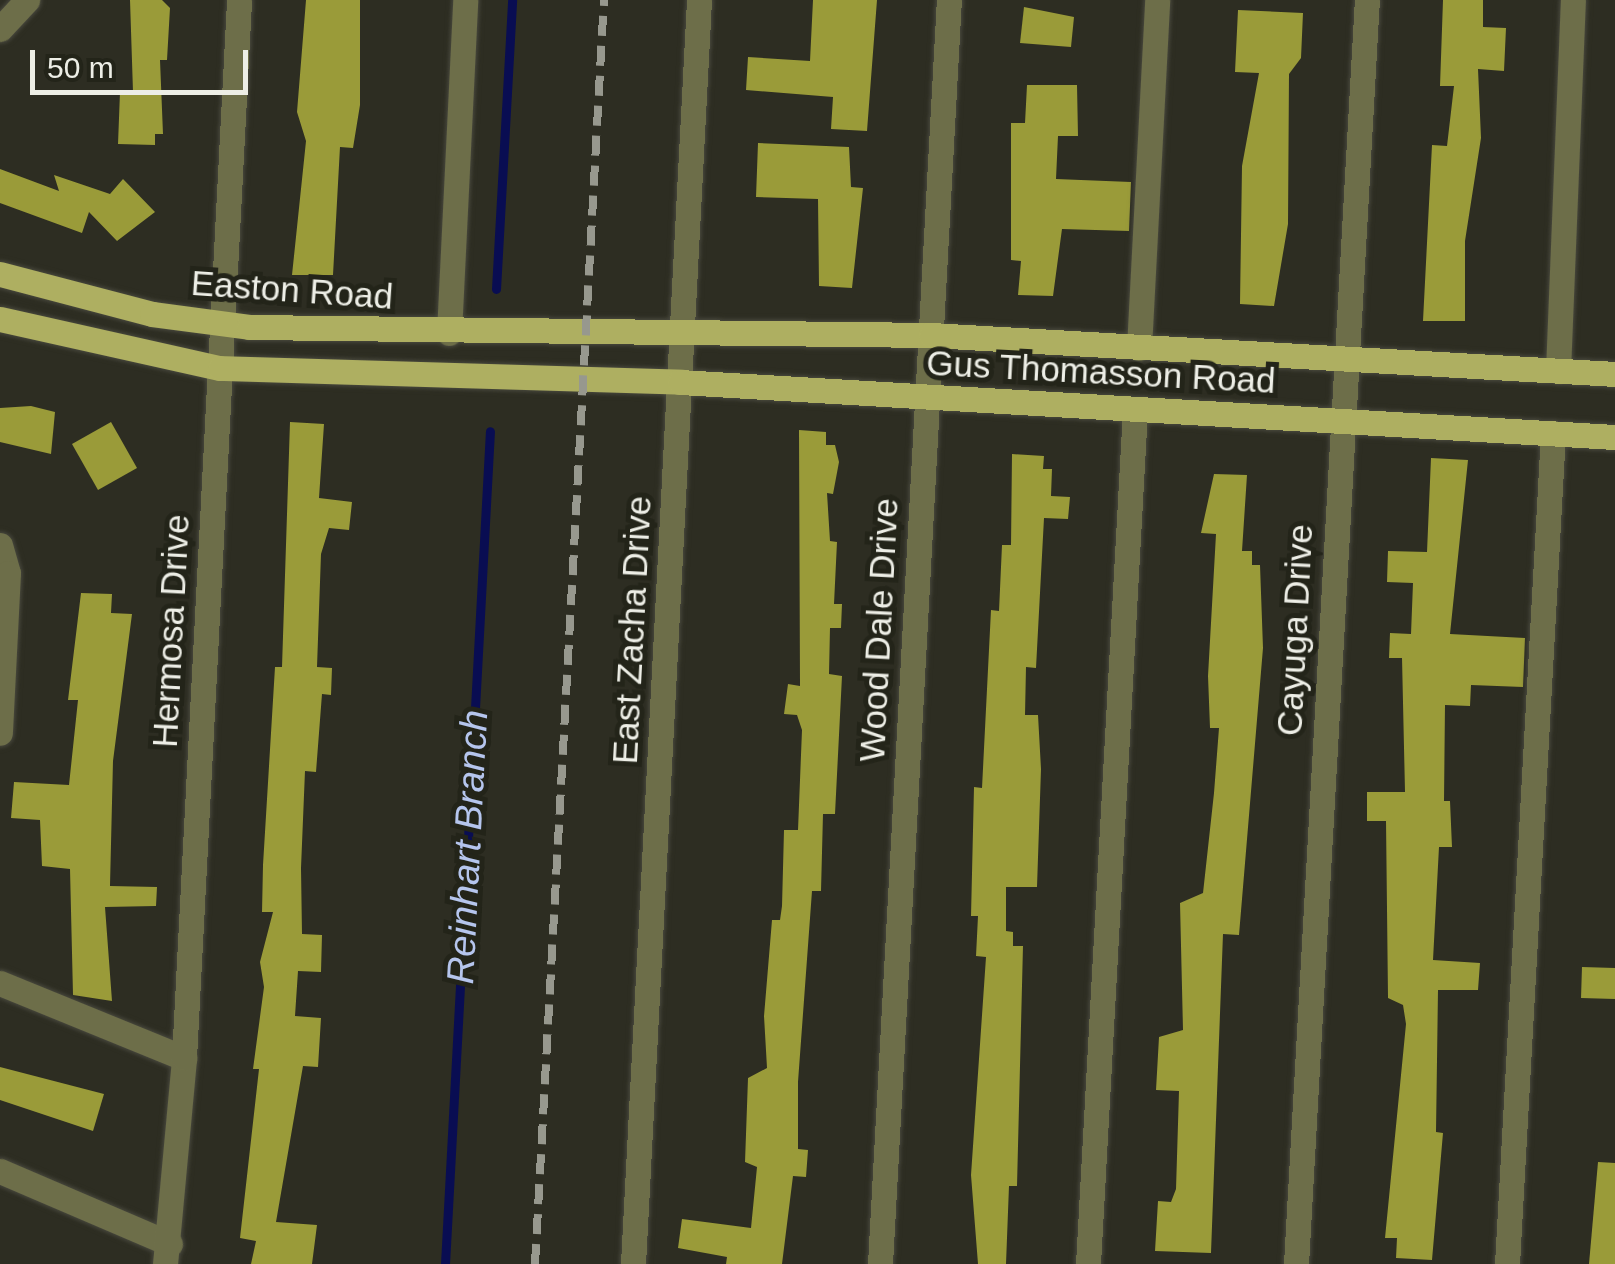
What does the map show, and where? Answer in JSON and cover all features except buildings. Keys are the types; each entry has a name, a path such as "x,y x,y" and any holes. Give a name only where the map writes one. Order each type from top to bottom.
{"main road":[{"name":"Easton Road","path":"0,274 222,324 449,332 585,330"},
{"path":"0,319 220,368"},
{"name":"Gus Thomasson Road","path":"585,330 682,328 930,336 1615,374"},
{"name":"Gus Thomasson Road","path":"220,368 680,382 1615,437"}],"street":[{"path":"0,29 27,0"},
{"name":"Hermosa Drive","path":"168,1254 184,1058 239,0"},
{"path":"449,332 466,0"},
{"name":"East Zacha Drive","path":"633,1264 699,0"},
{"name":"Wood Dale Drive","path":"880,1264 949,0"},
{"path":"1139,348 1157,0"},
{"name":"Cayuga Drive","path":"1296,1264 1367,0"},
{"path":"1558,371 1573,0"},
{"path":"1088,1264 1136,409"},
{"path":"1507,1264 1553,433"},
{"path":"0,545 8,573 0,733"},
{"path":"0,983 184,1058"},
{"path":"0,1172 168,1254"}],"waterway":[{"name":"Reinhart Branch","path":"496,289 512,0"},
{"name":"Reinhart Branch","path":"445,1264 490,431"}],"railway":[{"path":"535,1264 604,0"}]}
